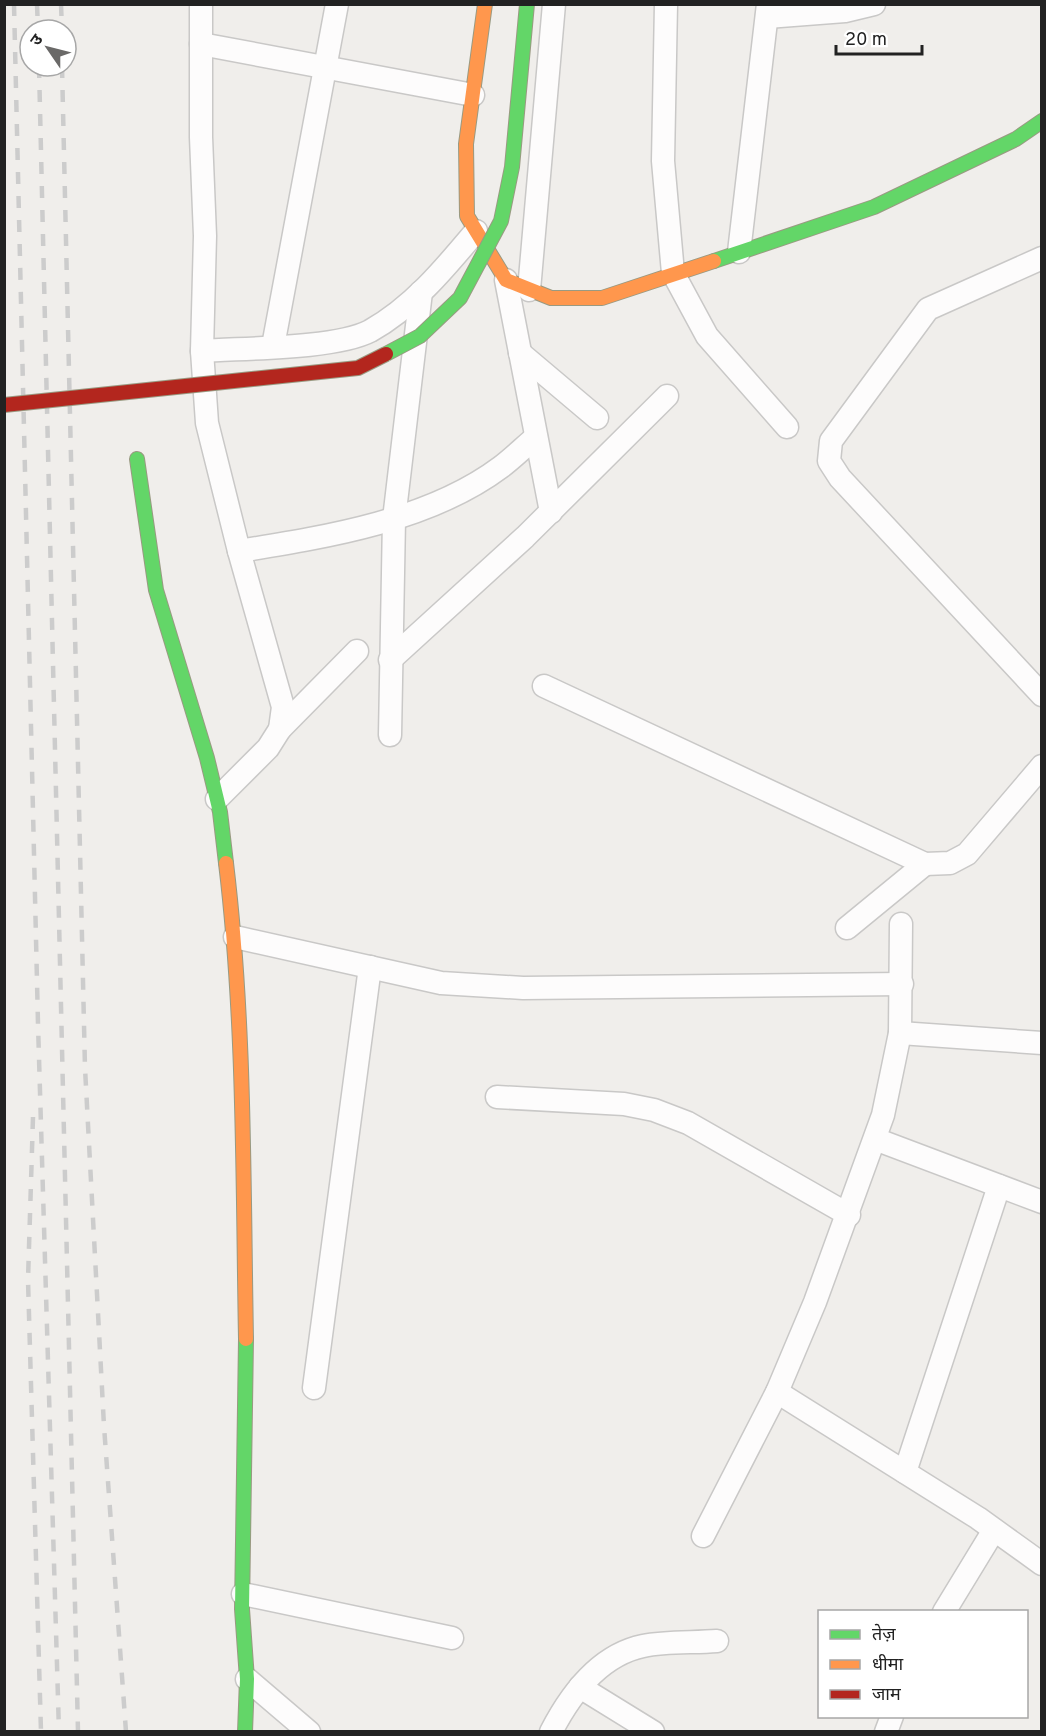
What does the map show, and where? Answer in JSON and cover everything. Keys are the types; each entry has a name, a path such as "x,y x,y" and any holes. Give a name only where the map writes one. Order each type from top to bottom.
{"street":[{"path":"201,4 205,236 201,351 207,423 239,551 283,706 280,729"},
{"path":"273,346 337,4"},
{"path":"485,4 466,144 467,216 506,280 550,512"},
{"path":"4,405 358,368 420,336 460,298 501,221 512,166 526,4"},
{"path":"529,290 554,4"},
{"path":"666,4 663,161 673,273 707,336 787,427"},
{"path":"739,252 768,11 845,11 873,4"},
{"path":"201,44 473,95"},
{"path":"506,280 551,298 602,298 874,207 1016,139 1041,122"},
{"path":"201,351 320,343 368,332 421,292 476,231"},
{"path":"1041,258 928,309 831,441 829,461 840,478 1041,695"},
{"path":"390,735 394,519 421,292"},
{"path":"520,353 597,418"},
{"path":"390,660 550,512 667,396"},
{"path":"239,551 328,537 394,519 459,492 480,480 500,468 536,437"},
{"path":"137,459 156,590 217,799 235,937 243,1117 246,1343 243,1594 247,1679 245,1731"},
{"path":"217,799 268,748 280,729 357,651"},
{"path":"544,686 925,864 950,863 966,854 1041,766"},
{"path":"847,928 925,864"},
{"path":"703,1536 777,1392 849,1215 883,1115 900,1033 902,924"},
{"path":"235,937 441,983 523,988 902,984"},
{"path":"314,1388 370,967"},
{"path":"900,1033 1041,1043"},
{"path":"497,1097 624,1104 654,1110 688,1124 849,1215"},
{"path":"875,1139 1041,1202"},
{"path":"905,1472 999,1186"},
{"path":"777,1392 905,1472 994,1530 1041,1564"},
{"path":"945,1610 994,1530"},
{"path":"243,1594 452,1638"},
{"path":"551,1731 580,1687 611,1658 643,1646 717,1641"},
{"path":"247,1679 309,1731"},
{"path":"580,1687 653,1731"}],"railway":[{"path":"14,4 38,1024 59,1732"},
{"path":"37,4 38,18"},
{"path":"61,4 62,18"},
{"path":"39,78 78,1732"},
{"path":"62,78 85,1068 104,1426 126,1732"},
{"path":"33,1117 28,1280 41,1732"}],"traffic: fast":[{"path":"386,354 420,336 460,298 501,221 512,167 527,4"},
{"path":"714,261 874,207 1016,139 1042,121"},
{"path":"137,459 156,590 207,758 220,812 226,863"},
{"path":"245,1732 247,1679 242,1609 246,1339"}],"traffic: slow":[{"path":"485,4 466,144 467,216 506,280 551,298 602,298 714,261"},
{"path":"226,863 240,1041 246,1339"}],"traffic: jam":[{"path":"4,405 358,368 386,354"}]}
